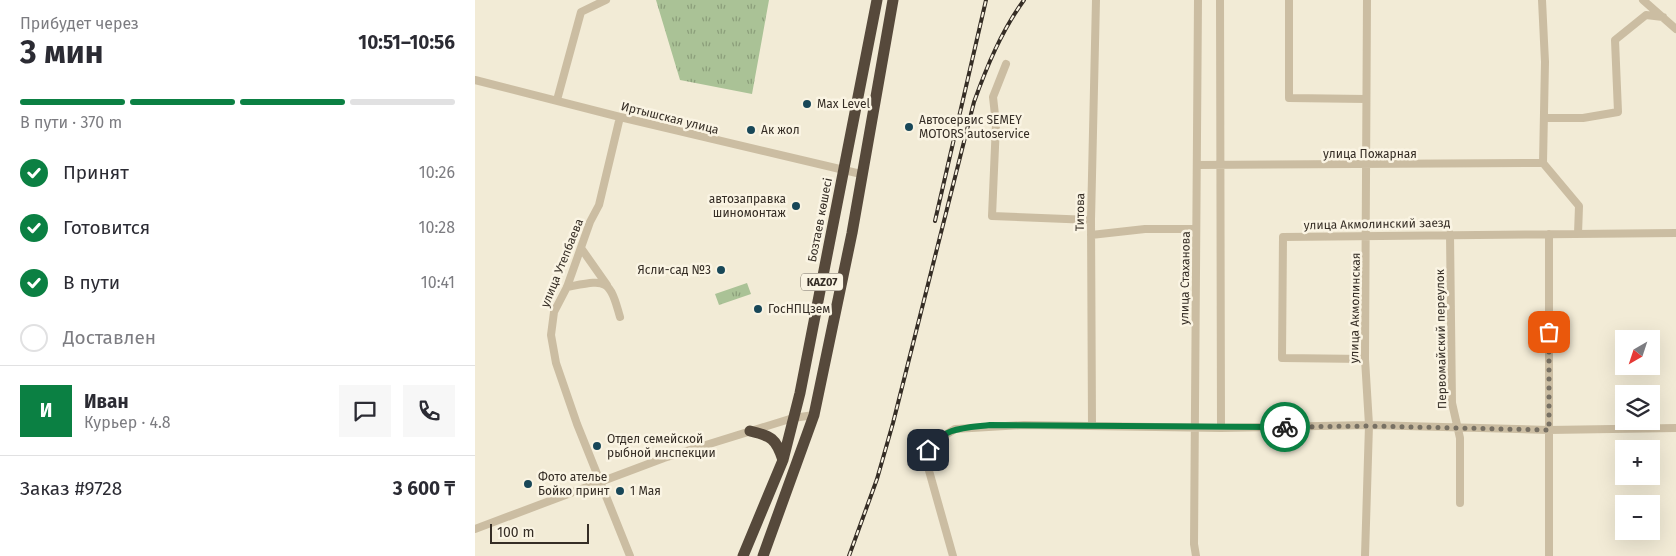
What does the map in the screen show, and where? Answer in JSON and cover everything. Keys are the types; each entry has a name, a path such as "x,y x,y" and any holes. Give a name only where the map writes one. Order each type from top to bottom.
{"highway":[{"name":"Бозтаев көшесі","path":"743,556 783,460 844,170 877,0"},
{"name":"KAZ07","path":"763,556 814,415 852,233 893,0"},
{"path":"750,431 767,434 773,439 778,446 783,460"}],"street":[{"path":"557,100 581,12 606,0"},
{"name":"Титова","path":"1092,425 1091,220 1096,0"},
{"name":"улица Стаханова","path":"1196,556 1194,544 1194,426 1198,0"},
{"path":"1221,0 1221,428"},
{"path":"1289,0 1289,98 1366,99"},
{"name":"улица Акмолинская","path":"1365,556 1369,426 1365,359 1367,0"},
{"path":"1542,0 1543,163 1579,206 1578,234"},
{"path":"1643,0 1676,29"},
{"path":"1544,118 1583,118 1618,112 1615,40 1646,15 1663,17"},
{"path":"1006,64 993,97 996,124 992,216 1091,220"},
{"name":"Иртышская улица","path":"475,80 620,117 861,174"},
{"name":"улица Утепбаева","path":"620,117 601,198 567,287 554,312 551,336 556,363 599,482 630,556"},
{"name":"улица Пожарная","path":"1197,165 1543,163"},
{"path":"1091,235 1129,230 1196,229"},
{"name":"улица Акмолинский заезд","path":"1365,359 1282,358 1283,237 1676,233"},
{"name":"Первомайский переулок","path":"1450,234 1452,403 1460,438 1459,504"},
{"path":"1549,234 1549,556"},
{"path":"581,248 613,292 620,317"},
{"path":"567,287 595,282 609,286"},
{"path":"475,528 599,482 750,431 793,418 814,415"},
{"path":"953,556 926,460 933,442 955,429 990,425 1194,426 1221,428 1369,426 1549,430 1676,428"}],"green space":[{"path":"656,0 769,0 752,94 680,80"},
{"path":"747,283 751,294 719,305 715,294"}],"railway":[{"path":"935,221 986,0"},
{"path":"849,556 877,479 893,423 974,102 995,49 1008,24 1024,0"}],"way so far":[{"path":"1285,427 1369,426 1549,430 1549,332"}],"place":[{"name":"Max Level","path":"807,104"},
{"name":"Автосервис SEMEY MOTORS autoservice","path":"909,127"},
{"name":"Ак жол","path":"751,130"},
{"name":"автозаправка шиномонтаж","path":"796,206"},
{"name":"Ясли-сад №3","path":"721,270"},
{"name":"ГосНПЦзем","path":"758,309"},
{"name":"Отдел семейской рыбной инспекции","path":"597,446"},
{"name":"Фото ателье Бойко принт","path":"528,484"},
{"name":"1 Мая","path":"620,491"}],"route":[{"path":"928,450 933,442 945,433 955,429 990,425 1285,427"}]}
